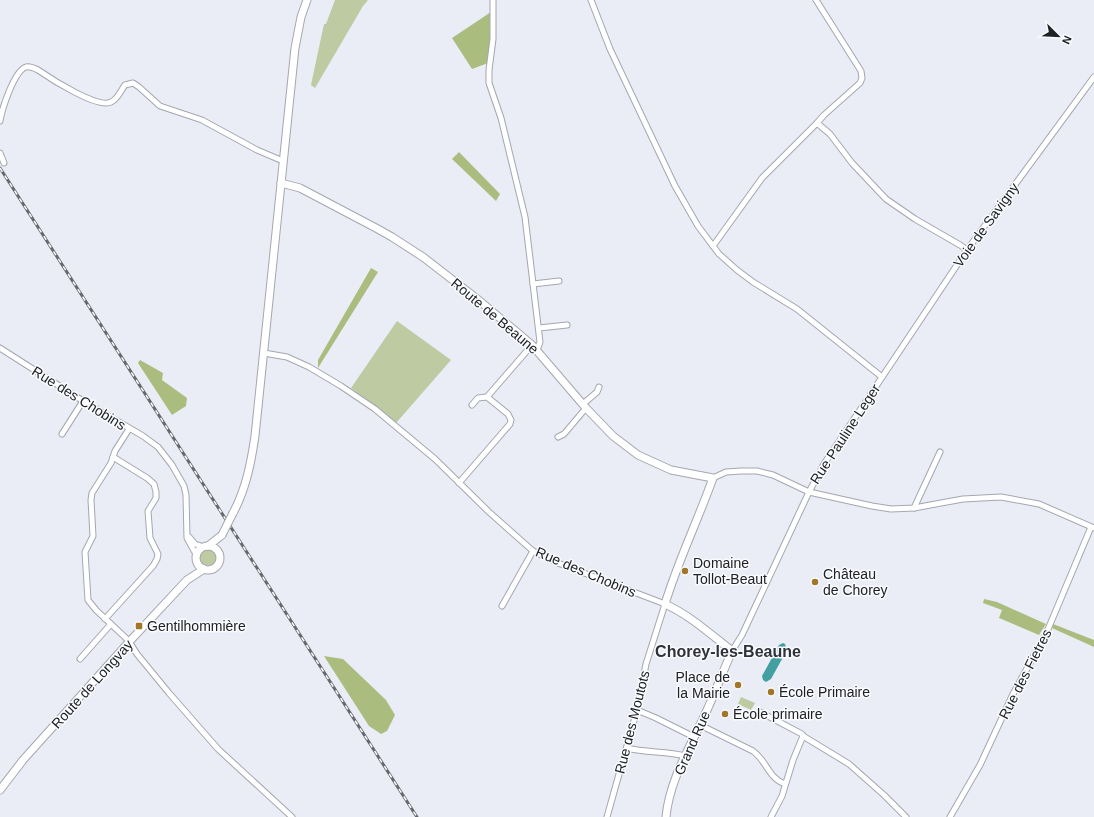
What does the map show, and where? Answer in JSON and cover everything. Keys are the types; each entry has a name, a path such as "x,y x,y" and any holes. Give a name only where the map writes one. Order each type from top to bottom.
{"street":[{"path":"188,535 188,540 195,551 199,566 204,569 211,570 218,565 220,557 218,551 222,535 243,492 250,467 264,353 280,183 295,48 301,17 307,0"},
{"path":"472,405 478,398 487,397 540,342 525,217 501,118 488,76 493,39 493,0"},
{"path":"591,0 610,49 676,186 698,226 719,254 753,282 797,309 882,377"},
{"path":"713,246 762,178 829,111 860,83 862,75 861,71 816,0"},
{"path":"0,121 6,99 18,75 24,68 31,67 77,93 106,104 113,101 125,85 133,83 160,106 202,120 257,150 283,162"},
{"name":"Voie de Savigny","path":"882,377 967,250 1094,77"},
{"path":"818,123 830,134 852,163 886,199 914,219 967,250"},
{"path":"0,153 4,163"},
{"name":"Route de Beaune","path":"280,183 300,188 392,237 423,257 471,294 534,348 584,406 613,436 638,454 671,470 712,478"},
{"path":"533,284 559,281"},
{"path":"539,328 567,325"},
{"name":"Rue des Chobins","path":"0,348 83,402 128,429 143,436 158,447 172,465 184,486 186,495 188,535"},
{"name":"Rue des Chobins","path":"264,353 293,359 325,376 375,409 435,459 489,512 533,551 558,563 665,604"},
{"name":"Rue Pauline Leger","path":"732,651 824,464 882,377"},
{"path":"558,437 564,434 584,406 597,392 598,387"},
{"path":"459,483 507,427 511,420 508,414 487,397"},
{"path":"62,434 83,402"},
{"path":"128,429 115,451 111,463 92,493 92,536 85,552 88,600 90,605 129,642 168,693 218,749 292,817"},
{"path":"914,508 940,452"},
{"path":"105,619 153,566 158,554 150,538 148,512 156,495 154,484 114,457"},
{"path":"732,651 692,618 665,604 670,585 704,503 712,478 726,472 757,471 773,475 809,492 891,509 914,508 963,499 1002,497 1039,504 1092,527"},
{"name":"Rue des Fietres","path":"950,817 980,765 1016,688 1046,634 1092,527"},
{"path":"188,535 195,544 213,547 218,551"},
{"path":"197,558 199,550 206,547 222,535"},
{"path":"502,606 533,551"},
{"name":"Route de Longvay","path":"0,790 23,760 187,580 195,567 197,558"},
{"name":"Route de Longvay","path":"187,580 204,569"},
{"name":"Rue des Moutots","path":"606,817 637,710 646,664 665,604"},
{"path":"80,659 111,624"},
{"name":"Grand Rue","path":"666,817 667,804 685,756 732,651"},
{"path":"637,710 694,737"},
{"path":"760,712 802,734 848,764 884,795 906,817"},
{"path":"700,725 759,755 773,777 778,782 785,784"},
{"path":"771,817 782,796 793,760 803,736"},
{"path":"627,748 636,751 674,753 685,756"}],"green space":[{"path":"335,0 368,0 315,88 311,85 324,24 326,24"},
{"path":"491,12 490,50 488,63 472,69 452,38"},
{"path":"459,152 500,194 496,201 452,159"},
{"path":"371,268 378,272 318,368 318,360"},
{"path":"397,321 451,360 396,423 351,388"},
{"path":"140,360 163,373 162,380 187,398 186,406 172,415 138,363"},
{"path":"205,549 213,549 218,554 216,565 213,567 205,567 200,562 200,554"},
{"path":"984,599 997,602 1046,624 1039,635 999,618 1002,610 983,603"},
{"path":"1053,624 1094,640 1094,647 1052,628"},
{"path":"324,656 343,659 386,700 395,715 387,731 381,734 369,726"},
{"path":"741,697 755,703 751,710 738,704"}],"water":[{"path":"783,643 785,644 787,650 771,679 766,682 763,680 762,676 779,645"}],"railway":[{"path":"0,168 417,817"}],"place":[{"name":"Domaine Tollot-Beaut","path":"685,571"},
{"name":"Château de Chorey","path":"815,582"},
{"name":"Gentilhommière","path":"139,626"},
{"name":"Place de la Mairie","path":"738,685"},
{"name":"École Primaire","path":"771,692"},
{"name":"École primaire","path":"725,714"}],"district":[{"name":"Chorey-les-Beaune","path":"728,651"}]}
